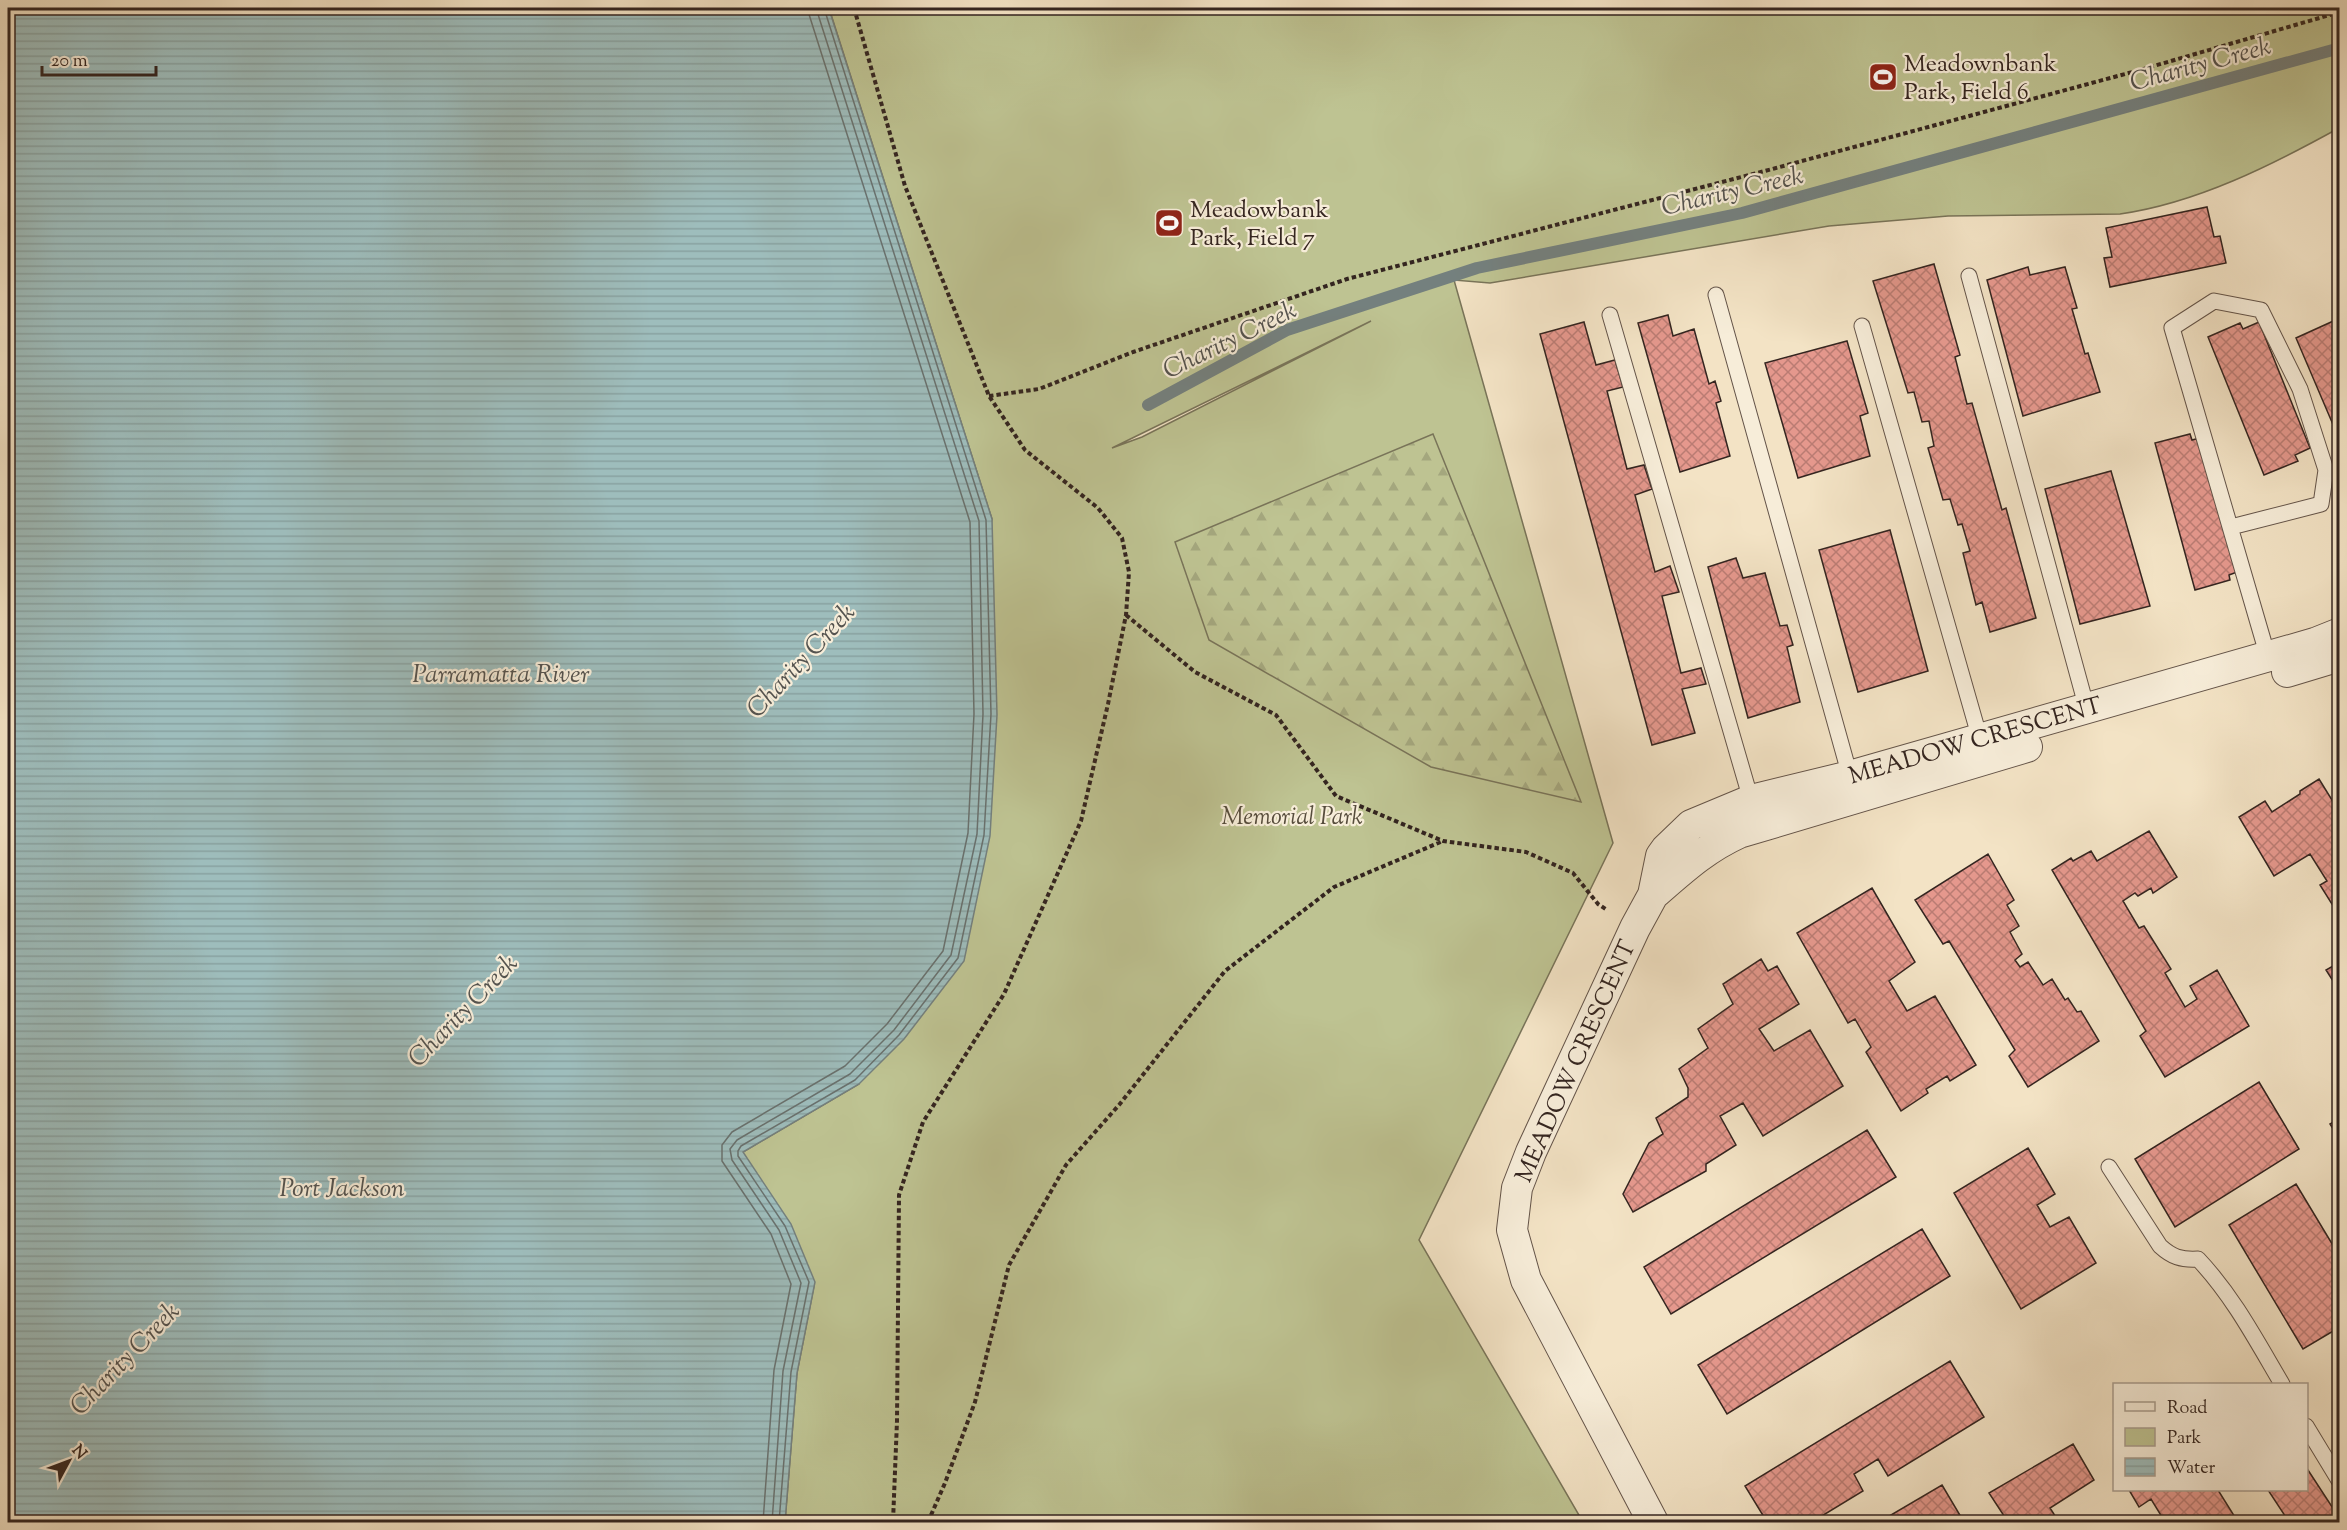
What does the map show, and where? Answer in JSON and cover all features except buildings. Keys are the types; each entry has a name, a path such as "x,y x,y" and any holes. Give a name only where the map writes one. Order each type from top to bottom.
{"street":[{"name":"MEADOW CRESCENT","path":"1653,1522 1526,1280 1512,1230 1517,1188 1531,1152 1635,928 1653,895 1661,856 1665,849 1691,825 1751,800 1850,776 2268,657 2340,633"},
{"name":"MEADOW CRESCENT","path":"1653,895 1696,857 1739,833 2340,656"}],"lane":[{"path":"1969,276 2086,708"},
{"path":"1716,295 1850,776"},
{"path":"2231,527 2321,504 2326,470 2300,389 2261,310 2214,301 2172,328 2268,657"},
{"path":"1610,315 1751,800"},
{"path":"1862,326 1980,739"},
{"path":"2109,1167 2160,1246 2170,1255 2183,1260 2198,1259 2216,1278 2230,1296 2281,1383"},
{"path":"2308,1428 2340,1482"}],"path":[{"path":"854,8 905,186 989,396 1025,450 1098,508 1122,538 1129,572 1126,615 1081,820 1005,994 923,1122 899,1195 897,1420 893,1522"},
{"path":"989,396 1040,388 1133,352 1347,279 1787,165 2129,73 2340,12"},
{"path":"1126,615 1195,672 1276,715 1336,796 1443,840 1526,852 1573,873 1598,904"},
{"path":"928,1522 975,1402 1009,1265 1066,1165 1119,1105 1225,971 1334,887 1443,840"}],"green space":[{"name":"Memorial Park","path":"829,8 2339,8 2339,128 2261,169 2177,201 2120,214 1948,216 1829,226 1490,283 1454,280 1613,843 1419,1240 1583,1522 785,1522 797,1373 814,1286 695,1172 743,1152 859,1084 992,519","holes":["1371,321 1142,437 1112,448"]},
{"path":"1433,434 1581,802 1431,767 1209,640 1175,542"}],"water":[{"name":"Port Jackson","path":"8,8 829,9 992,519 997,715 990,836 964,961 904,1039 859,1084 743,1152 791,1224 815,1282 797,1373 785,1522 8,1522"}],"waterway":[{"name":"Charity Creek","path":"1148,405 1287,330 1477,268 1742,213 2340,48"}],"ferry route":[{"path":"8,1504 22,1522"}],"place":[{"name":"Meadownbank Park, Field 6","path":"1883,77"},
{"name":"Meadowbank Park, Field 7","path":"1169,223"}],"water label":[{"name":"Parramatta River","path":"501,673"}]}
